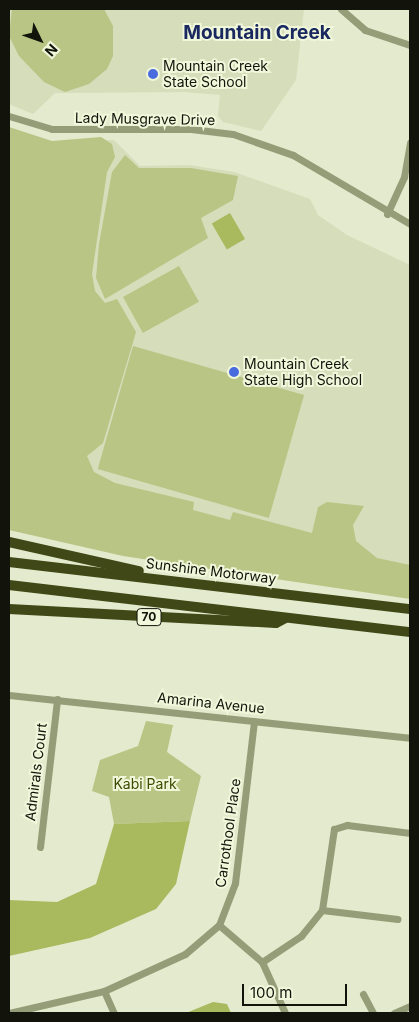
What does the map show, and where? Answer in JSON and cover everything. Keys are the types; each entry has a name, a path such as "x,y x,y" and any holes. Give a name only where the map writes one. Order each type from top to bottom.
{"highway":[{"path":"9,542 138,570 151,578"},
{"name":"Sunshine Motorway","path":"9,562 410,609"},
{"path":"9,585 287,618"},
{"name":"70","path":"9,610 276,623 287,618 410,632"}],"street":[{"path":"342,9 365,30 410,45"},
{"name":"Lady Musgrave Drive","path":"9,116 52,129 191,129 233,134 293,155 387,214 410,224"},
{"path":"387,214 404,177 410,143"},
{"name":"Amarina Avenue","path":"9,694 410,738"},
{"name":"Admirals Court","path":"40,847 57,699"},
{"name":"Carrothool Place","path":"9,1013 104,991 185,954 219,925 235,883 254,721"},
{"path":"262,962 301,936 322,910 334,829 347,825 410,833"},
{"path":"322,910 397,919"},
{"path":"219,925 262,962 285,1013"},
{"path":"104,991 114,1013"},
{"path":"363,994 373,1013"},
{"path":"394,1013 410,1006"}],"shaded area":[{"name":"Mountain Creek State School","path":"9,9 304,9 296,80 261,131 223,122 218,116 220,95 185,92 55,93 33,114 9,104"},
{"name":"Mountain Creek State High School","path":"86,140 114,140 140,166 189,165 234,172 310,199 318,215 347,235 410,265 410,574 45,478"},
{"path":"230,213 245,239 227,249 212,224"},
{"path":"190,821 176,884 156,909 90,938 9,956 9,900 57,902 96,884 114,824"},
{"path":"213,1002 227,1004 231,1013 186,1013"}],"green space":[{"path":"12,9 104,9 113,26 113,56 107,69 89,84 65,92 44,82 19,56 9,36"},
{"path":"9,127 52,141 101,137 112,144 115,157 107,172 92,274 95,291 105,303 117,299 136,332 103,443 87,456 94,472 115,483 194,502 193,510 230,520 233,512 312,533 318,507 327,502 364,506 353,525 356,541 377,558 410,565 410,599 123,556 9,530"},
{"path":"125,155 139,168 191,168 238,176 233,200 201,218 208,238 105,299 96,278 99,244 112,172"},
{"path":"179,266 199,302 143,333 123,297"},
{"path":"133,346 304,395 269,518 98,469"},
{"name":"Kabi Park","path":"146,721 173,725 167,752 201,776 190,821 114,824 109,797 92,791 100,760 138,746"}],"place":[{"name":"Mountain Creek State School","path":"153,74"},
{"name":"Mountain Creek State High School","path":"234,372"}],"district":[{"name":"Mountain Creek","path":"257,33"}]}
